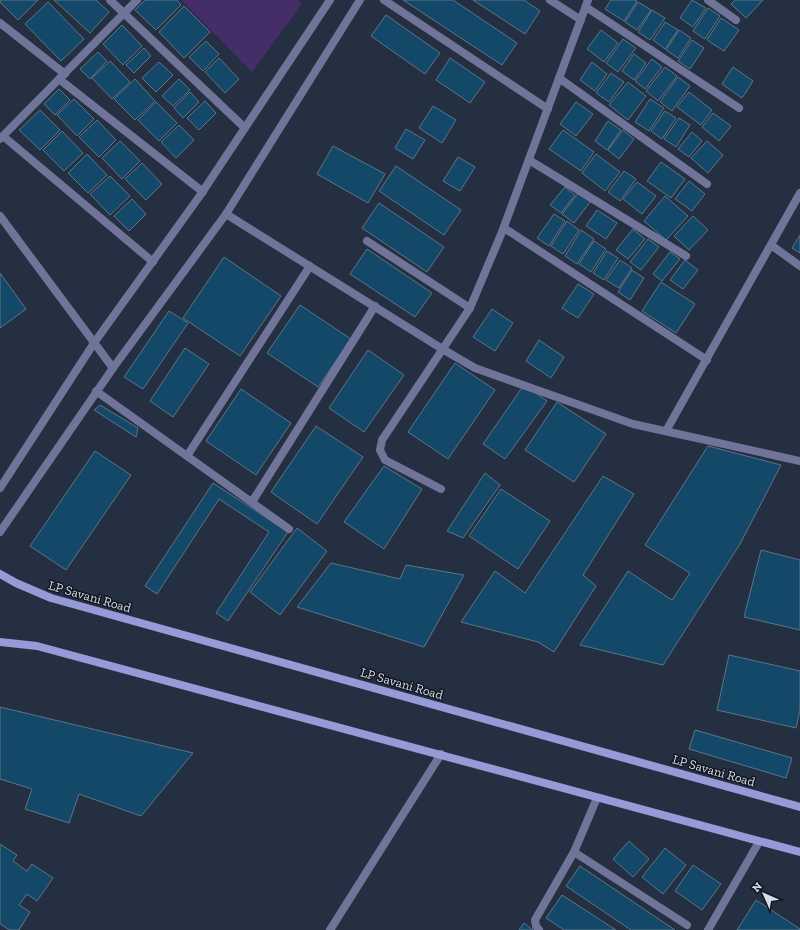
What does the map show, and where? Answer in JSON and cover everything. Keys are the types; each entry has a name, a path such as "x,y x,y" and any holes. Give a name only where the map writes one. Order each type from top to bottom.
{"main road":[{"name":"LP Savani Road","path":"0,574 16,583 51,598 800,807"},
{"path":"0,642 37,646 800,852"}],"street":[{"path":"110,0 246,128"},
{"path":"137,0 2,138 153,262"},
{"path":"1,484 94,343 203,192 330,0"},
{"path":"0,532 112,368 226,214 360,0"},
{"path":"384,0 548,109"},
{"path":"550,0 581,20"},
{"path":"708,0 736,20"},
{"path":"441,489 385,460 380,450 382,440 444,350 470,308 504,228 587,4 739,108"},
{"path":"0,23 62,77 203,192"},
{"path":"559,78 707,184"},
{"path":"529,160 686,256"},
{"path":"666,432 800,193"},
{"path":"226,214 475,368 633,424 800,461"},
{"path":"0,216 112,368"},
{"path":"504,228 707,360"},
{"path":"367,241 470,308"},
{"path":"771,245 800,266"},
{"path":"187,456 310,266"},
{"path":"252,502 375,306"},
{"path":"96,391 289,529"},
{"path":"330,930 441,754"},
{"path":"539,930 536,926 535,920 574,852 598,798"},
{"path":"708,930 759,842"},
{"path":"574,852 687,924"}],"shaded area":[{"path":"181,0 298,0 302,4 252,72"}],"building":[{"path":"0,0 38,0 18,20 0,2"},
{"path":"54,0 96,0 109,12 90,33"},
{"path":"145,0 177,0 181,5 156,30 135,10"},
{"path":"403,0 453,0 517,43 502,65"},
{"path":"473,0 524,0 540,11 525,34"},
{"path":"611,0 637,1 624,21 605,9"},
{"path":"692,0 706,8 693,27 680,18"},
{"path":"735,0 763,0 746,18 731,4"},
{"path":"48,2 84,39 61,61 25,24"},
{"path":"638,2 651,10 637,30 625,22"},
{"path":"184,6 210,32 184,58 159,32"},
{"path":"708,8 720,16 705,39 693,31"},
{"path":"652,10 665,18 650,40 638,32"},
{"path":"386,15 440,53 425,74 371,36"},
{"path":"721,18 739,30 724,51 707,40"},
{"path":"665,22 678,30 665,49 653,40"},
{"path":"122,25 142,46 123,65 103,44"},
{"path":"601,30 618,43 604,62 587,49"},
{"path":"679,30 691,38 678,58 666,50"},
{"path":"623,39 636,48 618,72 606,63"},
{"path":"692,40 704,48 690,69 678,61"},
{"path":"206,41 219,54 203,71 189,57"},
{"path":"144,48 151,56 134,73 126,65"},
{"path":"98,52 107,61 90,79 80,69"},
{"path":"634,54 646,63 634,80 622,71"},
{"path":"219,58 239,79 225,93 205,72"},
{"path":"450,58 485,82 470,103 436,80"},
{"path":"652,59 662,67 645,89 635,81"},
{"path":"110,61 130,82 112,99 92,78"},
{"path":"159,62 173,75 156,92 142,78"},
{"path":"592,62 607,74 595,91 580,80"},
{"path":"665,67 677,76 658,101 646,91"},
{"path":"733,67 753,81 742,98 722,84"},
{"path":"611,73 624,82 609,102 596,93"},
{"path":"678,77 690,86 672,111 660,102"},
{"path":"135,79 155,101 135,120 114,99"},
{"path":"179,79 190,90 173,106 162,96"},
{"path":"628,82 646,96 628,120 609,105"},
{"path":"59,89 70,100 55,115 44,104"},
{"path":"190,92 199,102 183,118 174,108"},
{"path":"689,92 712,110 701,125 677,107"},
{"path":"74,99 94,119 77,136 57,115"},
{"path":"650,99 664,108 649,131 635,122"},
{"path":"205,101 216,113 199,130 187,118"},
{"path":"156,102 177,123 159,141 138,120"},
{"path":"576,102 593,114 576,136 560,124"},
{"path":"433,106 456,120 442,143 419,128"},
{"path":"40,110 60,130 40,150 19,130"},
{"path":"665,111 676,118 662,139 651,131"},
{"path":"713,113 731,126 719,141 702,127"},
{"path":"679,118 690,125 676,147 664,139"},
{"path":"97,120 116,140 99,157 79,137"},
{"path":"608,121 621,130 607,150 595,141"},
{"path":"179,125 194,140 176,158 161,142"},
{"path":"406,129 425,140 413,159 395,148"},
{"path":"563,130 594,152 581,171 549,149"},
{"path":"623,130 634,139 619,159 608,150"},
{"path":"62,131 83,153 64,171 43,150"},
{"path":"692,132 702,141 689,157 678,149"},
{"path":"120,141 140,161 122,179 102,158"},
{"path":"707,141 723,155 708,173 691,158"},
{"path":"333,146 385,174 368,203 317,174"},
{"path":"87,154 107,175 88,193 68,173"},
{"path":"596,154 620,172 605,191 582,173"},
{"path":"458,157 475,167 460,191 443,181"},
{"path":"661,162 685,179 671,198 647,181"},
{"path":"142,163 162,184 146,200 125,179"},
{"path":"396,166 461,210 444,235 379,191"},
{"path":"624,171 636,179 620,201 608,192"},
{"path":"110,176 130,196 110,215 90,194"},
{"path":"689,181 705,194 692,211 675,199"},
{"path":"637,182 656,196 642,214 623,199"},
{"path":"565,187 575,195 561,213 550,205"},
{"path":"579,192 591,201 574,223 562,214"},
{"path":"665,196 688,216 666,240 644,221"},
{"path":"132,199 146,214 129,231 114,216"},
{"path":"379,203 444,247 427,272 362,228"},
{"path":"597,210 617,223 606,239 586,226"},
{"path":"554,214 565,221 549,246 537,238"},
{"path":"693,216 708,230 689,250 674,236"},
{"path":"567,221 579,230 563,254 551,246"},
{"path":"633,229 645,239 628,259 616,250"},
{"path":"581,230 594,239 577,264 565,256"},
{"path":"800,235 800,253 792,248"},
{"path":"648,239 659,247 641,270 630,262"},
{"path":"594,241 606,249 591,272 579,264"},
{"path":"367,249 432,293 415,317 350,274"},
{"path":"607,251 618,258 604,280 593,273"},
{"path":"670,252 680,259 662,281 653,274"},
{"path":"224,257 281,296 240,356 183,318"},
{"path":"620,260 632,268 619,288 606,280"},
{"path":"685,260 698,270 683,289 670,280"},
{"path":"632,270 644,278 630,300 618,292"},
{"path":"0,273 26,309 0,328"},
{"path":"661,282 695,304 676,333 642,311"},
{"path":"578,284 594,294 578,318 562,308"},
{"path":"300,305 351,339 318,387 267,353"},
{"path":"492,309 513,323 495,351 473,337"},
{"path":"169,311 188,323 143,389 124,377"},
{"path":"539,340 564,357 551,378 526,361"},
{"path":"185,348 209,364 173,417 150,401"},
{"path":"368,350 404,375 364,432 329,408"},
{"path":"455,363 495,390 448,459 408,432"},
{"path":"524,385 547,401 505,459 483,444"},
{"path":"241,389 291,423 256,475 206,441"},
{"path":"557,402 606,434 574,482 525,450"},
{"path":"100,405 138,428 136,437 94,410"},
{"path":"316,426 363,457 317,524 271,492"},
{"path":"708,446 781,465 740,544 663,665 580,645 628,571 672,600 690,573 645,545"},
{"path":"95,451 131,475 66,570 30,546"},
{"path":"384,466 422,489 384,549 344,522"},
{"path":"485,473 500,485 463,538 447,531"},
{"path":"603,476 634,494 583,575 596,586 554,652 538,642 461,622 495,571 525,593"},
{"path":"213,483 288,532 228,621 216,613 269,532 219,499 157,594 145,586"},
{"path":"501,489 550,521 518,569 469,536"},
{"path":"297,528 327,551 280,615 250,592"},
{"path":"761,550 800,560 800,630 744,617"},
{"path":"331,563 400,579 406,565 464,575 424,647 297,607"},
{"path":"729,655 800,671 800,710 796,728 717,710"},
{"path":"0,707 193,753 141,816 79,794 69,823 25,809 32,789 0,779"},
{"path":"695,730 792,758 786,778 689,749"},
{"path":"629,841 649,859 633,877 613,859"},
{"path":"0,844 17,855 13,861 27,871 32,864 53,878 37,901 27,894 19,905 30,912 19,930 10,930 0,924"},
{"path":"665,848 686,865 663,894 642,877"},
{"path":"693,865 721,884 702,910 675,891"},
{"path":"580,866 675,930 631,930 566,886"},
{"path":"562,895 616,930 564,930 546,918"},
{"path":"756,900 800,929 800,930 737,930"},
{"path":"524,923 533,930 519,930"}]}
